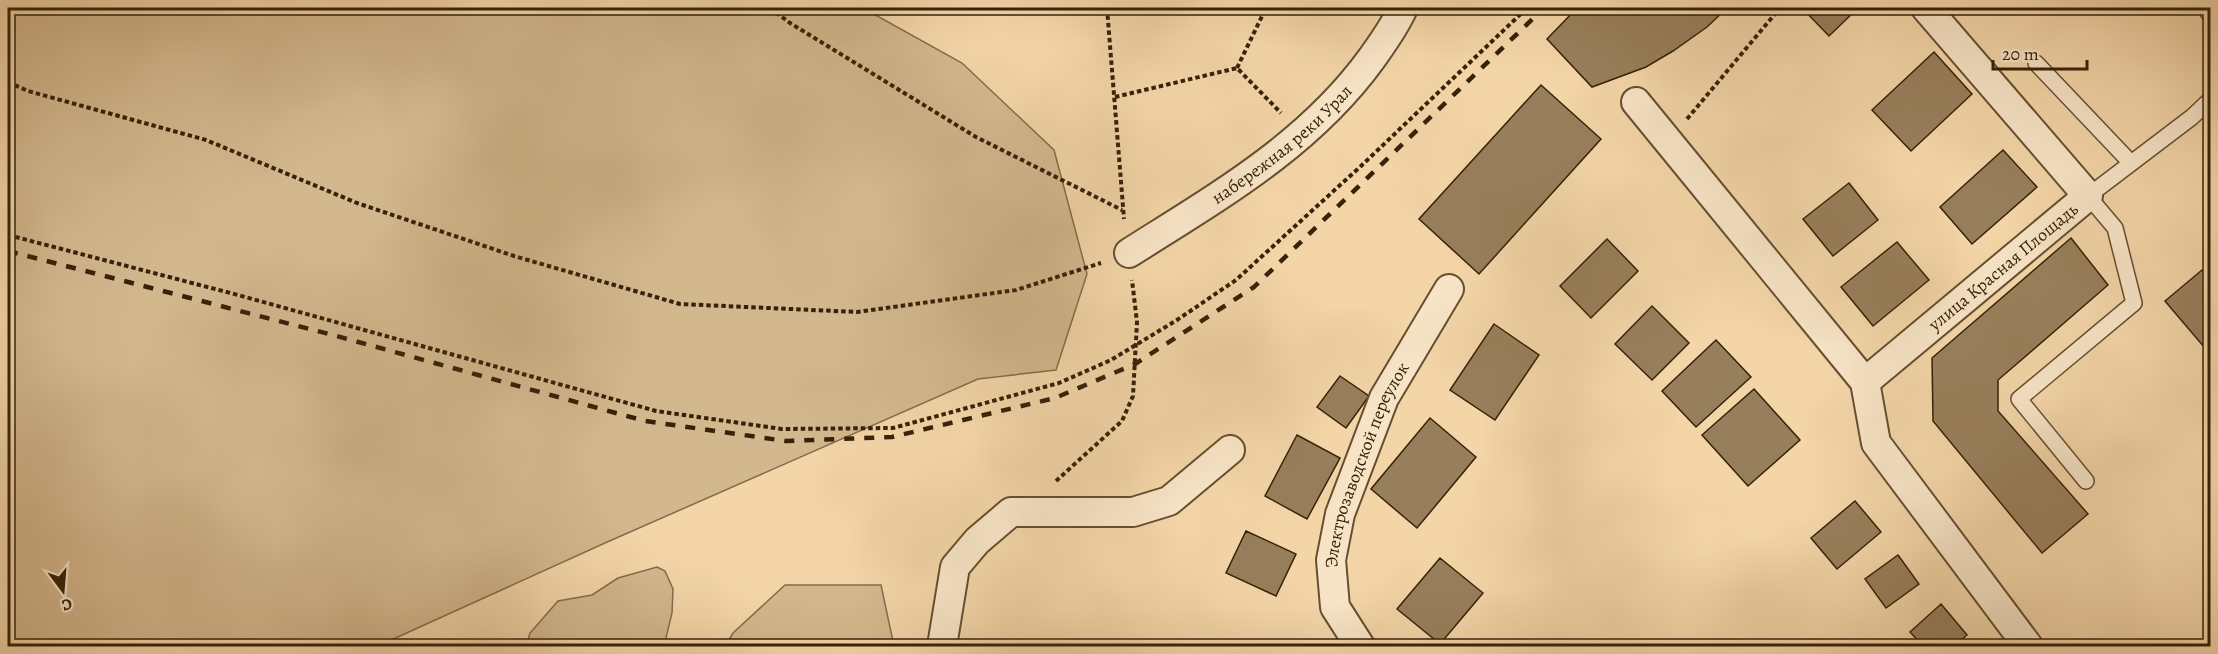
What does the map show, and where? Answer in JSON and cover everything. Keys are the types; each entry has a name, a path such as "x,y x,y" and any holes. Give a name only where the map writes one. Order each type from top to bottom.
{"street":[{"name":"набережная реки Урал","path":"1129,253 1241,182 1303,135 1352,86 1395,27 1403,8"},
{"name":"улица Красная Площадь","path":"1864,382 2088,196 1926,8"},
{"path":"1636,102 1864,382 1876,443 2028,646"},
{"name":"Электрозаводской переулок","path":"1360,646 1335,607 1331,560 1340,514 1384,398 1449,289"},
{"path":"942,646 955,567 977,541 1011,512 1133,512 1170,501 1230,450"}],"lane":[{"path":"2205,8 2211,15"},
{"path":"2036,63 2131,163"},
{"path":"2086,481 2019,399 2134,303 2115,228 2088,196 2211,100"}],"path":[{"path":"770,8 790,23 976,137 1123,210"},
{"path":"1011,512 1065,475 1122,421 1133,396 1137,322 1123,210 1116,97 1107,8"},
{"path":"1237,68 1266,8"},
{"path":"8,235 656,411 782,429 893,428 1059,383 1136,346 1236,280 1361,166 1527,8"},
{"path":"1669,141 1780,8"},
{"path":"1116,97 1237,68"},
{"path":"1237,68 1303,135"},
{"path":"8,82 28,91 206,140 357,203 514,256 680,304 856,312 1016,290 1129,253"}],"shaded area":[{"path":"8,8 863,8 962,63 1054,150 1087,274 1056,370 978,379 605,543 378,646 8,646"},
{"path":"657,567 665,571 673,589 672,613 664,646 526,646 530,633 558,601 592,595 618,578"},
{"path":"785,585 881,585 894,646 725,646 733,633"}],"building":[{"path":"1577,8 1727,8 1707,27 1646,67 1592,87 1547,39"},
{"path":"1802,8 1858,8 1829,36"},
{"path":"1934,52 1972,94 1911,151 1872,110"},
{"path":"1541,85 1601,139 1479,274 1419,219"},
{"path":"2003,150 2037,187 1972,244 1940,207"},
{"path":"1849,183 1878,220 1833,256 1803,219"},
{"path":"2071,238 2108,285 1998,380 1998,411 2088,514 2042,553 1933,421 1932,358"},
{"path":"1607,239 1638,271 1591,318 1560,286"},
{"path":"1897,242 1929,280 1873,326 1841,287"},
{"path":"2202,270 2210,280 2210,354 2165,301"},
{"path":"1652,306 1689,343 1652,380 1615,344"},
{"path":"1494,324 1539,355 1495,420 1450,390"},
{"path":"1716,340 1751,377 1696,427 1662,391"},
{"path":"1340,376 1369,396 1346,428 1317,407"},
{"path":"1754,389 1800,440 1748,486 1702,435"},
{"path":"1430,418 1476,457 1417,528 1371,489"},
{"path":"1297,435 1340,458 1307,519 1265,496"},
{"path":"1855,501 1881,532 1837,569 1811,538"},
{"path":"1246,531 1296,554 1276,596 1226,573"},
{"path":"1898,555 1919,584 1886,608 1865,579"},
{"path":"1440,558 1483,593 1440,644 1397,609"},
{"path":"1941,604 1967,635 1954,646 1923,646 1910,632"}],"railway":[{"path":"8,251 333,335 645,421 786,441 892,437 1055,398 1135,364 1254,287 1544,8"}]}
